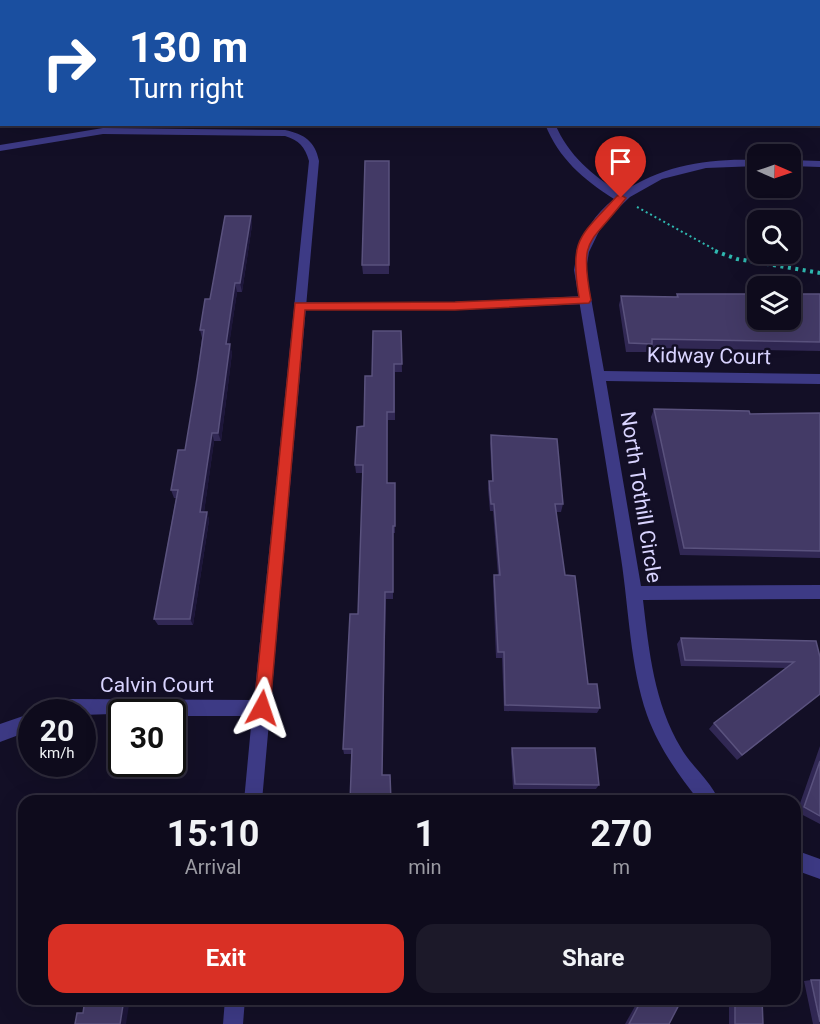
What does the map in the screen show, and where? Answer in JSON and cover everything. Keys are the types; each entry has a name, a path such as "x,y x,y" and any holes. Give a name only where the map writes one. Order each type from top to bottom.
{"street":[{"path":"551,126 556,141 577,167 621,198"},
{"path":"0,148 103,131 277,133 303,138 312,149 314,161 254,795"},
{"name":"North Tothill Circle","path":"705,795 675,755 656,715 644,669 634,593 580,270 580,253 586,236 621,198 655,179 675,171 710,164 747,163"},
{"path":"801,163 820,164"},
{"name":"Kidway Court","path":"598,376 820,378"},
{"path":"634,593 820,592"},
{"name":"Calvin Court","path":"96,707 262,708"},
{"path":"0,733 18,726"},
{"path":"801,862 820,869"},
{"path":"233,1024 235,1005"}],"lane":[{"path":"299,306 455,306 585,300"}],"path":[{"path":"621,198 713,250 737,259 820,273"}],"building":[{"path":"365,161 389,161 389,265 362,265"},
{"path":"225,216 251,216 240,283 235,283 226,344 230,344 218,433 212,433 200,512 207,512 190,619 154,619 178,490 171,490 178,450 185,450 204,330 200,330 205,299 210,299"},
{"path":"677,294 747,294 747,330 801,330 801,294 820,294 820,342 652,339 652,344 629,343 621,296 678,297"},
{"path":"373,331 401,331 402,364 394,364 394,412 387,412 387,483 395,483 395,526 393,526 393,592 385,592 382,775 390,775 391,795 350,795 352,749 343,749 350,614 358,614 363,465 355,465 357,427 364,426 365,376 372,376"},
{"path":"654,409 749,411 750,414 820,413 820,551 684,548"},
{"path":"491,435 557,439 563,504 555,504 565,575 575,576 588,684 597,684 600,708 505,705 504,652 498,652 494,575 500,575 494,504 491,504 489,481 493,481"},
{"path":"681,638 816,641 820,657 820,694 742,755 714,723 794,662 685,660"},
{"path":"512,748 595,748 599,785 515,784"},
{"path":"820,761 820,816 804,807"},
{"path":"811,980 820,980 820,1022"},
{"path":"84,1005 123,1005 120,1024 75,1024 77,1013 83,1013"},
{"path":"639,1005 679,1005 669,1024 629,1024"},
{"path":"735,1005 762,1005 763,1024 735,1024"}],"route":[{"path":"262,708 299,306 455,306 585,300 580,253 586,236 621,198"}]}
